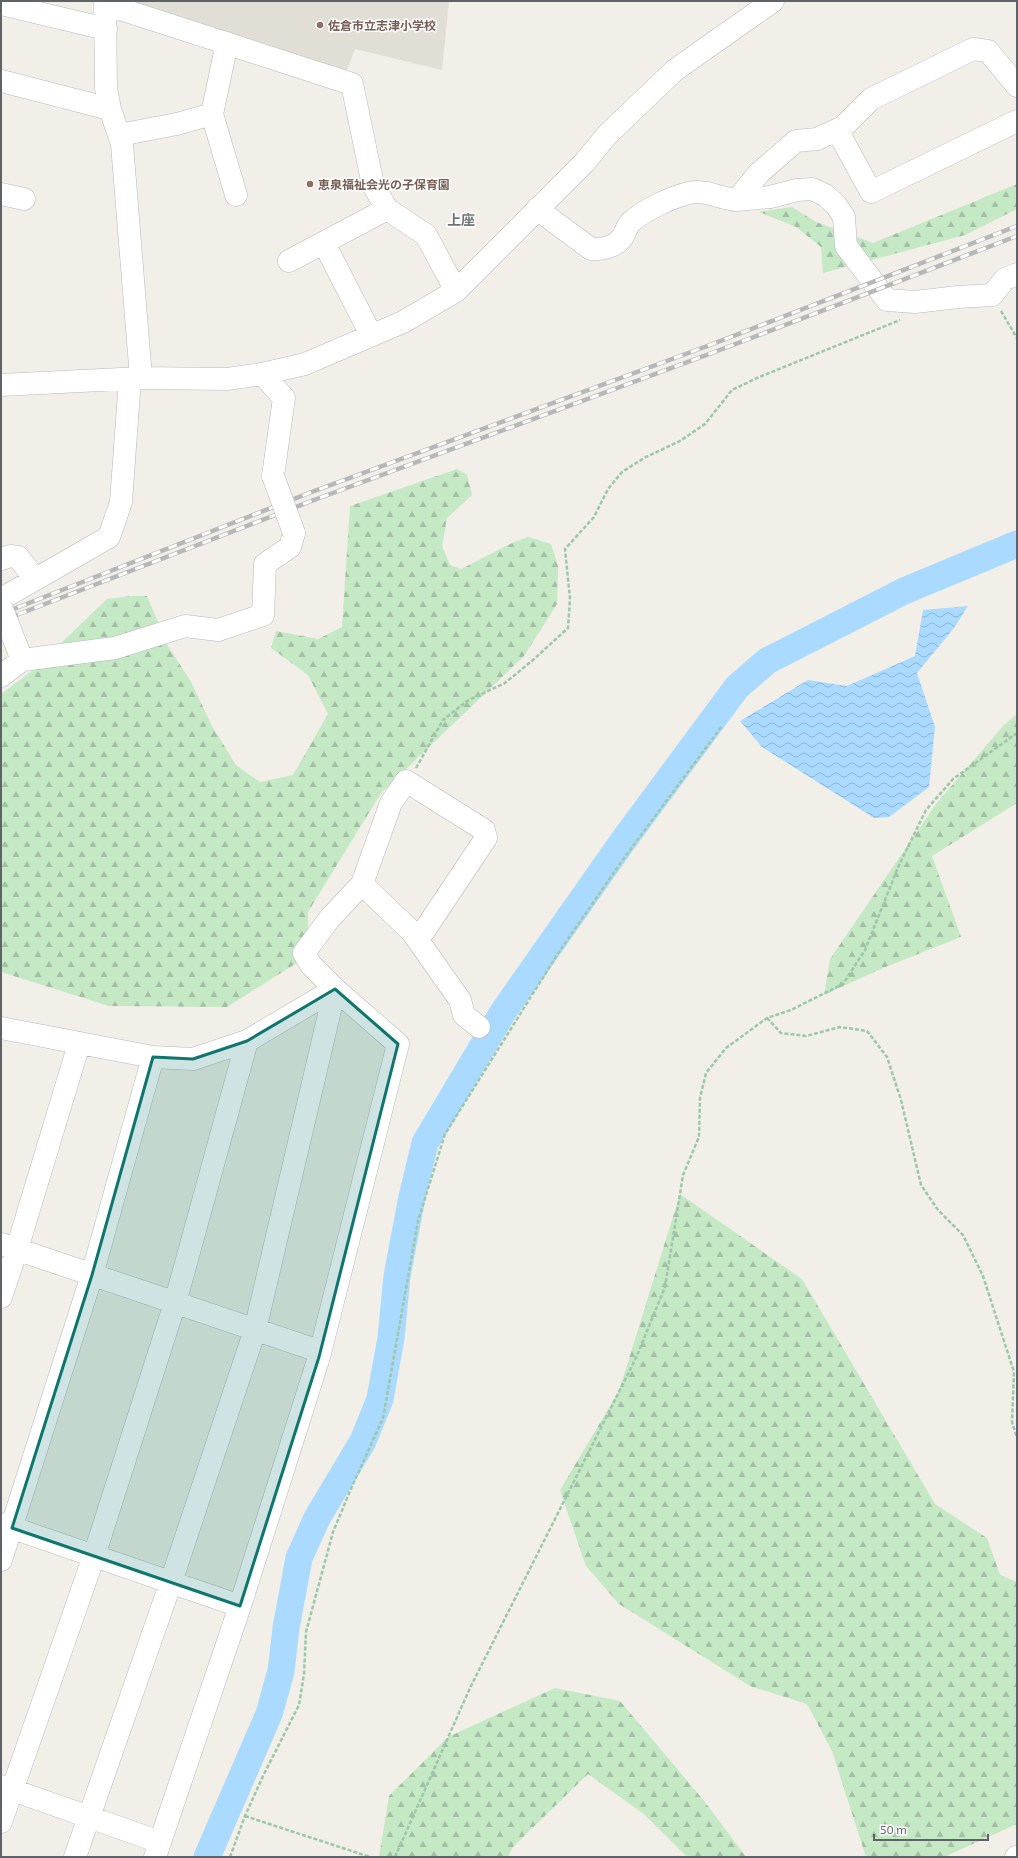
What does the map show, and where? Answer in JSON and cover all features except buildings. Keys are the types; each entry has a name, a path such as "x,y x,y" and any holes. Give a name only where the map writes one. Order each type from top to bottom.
{"street":[{"path":"1,385 136,379 227,379 262,374 305,364 403,322 456,291 584,163 607,136 675,70 773,1"},
{"path":"1,599 110,537 121,502 136,379 122,144 110,109 106,88 105,2 352,84 373,185 387,209 426,234 456,291"},
{"path":"2,3 106,29"},
{"path":"227,43 212,114 236,194"},
{"path":"737,200 759,173 796,141 817,139 843,127 871,99 973,49 988,51 1017,86"},
{"path":"1,81 110,109"},
{"path":"119,135 178,124 212,114"},
{"path":"837,130 871,192 1017,121"},
{"path":"537,209 591,249 602,250 621,240 631,223 654,207 688,193 702,191 726,199 737,200 812,189 825,194 836,205 844,218 846,246 887,300 915,302 992,295 1005,279 1017,274"},
{"path":"1,194 24,199"},
{"path":"289,261 387,209"},
{"path":"324,243 371,335"},
{"path":"1,676 22,660 115,648 185,626 218,630 263,614 265,564 290,547 294,533 273,476 284,398 262,374"},
{"path":"1,559 10,556 18,557 35,579"},
{"path":"4,616 22,660"},
{"path":"6,1788 88,1817 157,1850 240,1606 320,1357 398,1044 335,989 312,965 304,953 330,918 362,884 391,803 406,781 484,830 486,838 418,940"},
{"path":"362,884 412,932 460,1000 464,1016 479,1027"},
{"path":"1,1028 153,1057 193,1059 246,1041 335,989"},
{"path":"75,1857 171,1582 255,1330 335,989"},
{"path":"1,1822 6,1788 94,1556 175,1303 246,1041"},
{"path":"1,1296 9,1246 79,1044"},
{"path":"1,1560 7,1526 92,1275 153,1057"},
{"path":"9,1246 313,1349 320,1357"},
{"path":"7,1526 240,1606"}],"path":[{"path":"992,295 1017,338"},
{"path":"406,781 422,761 443,720 467,701 504,683 533,660 568,628 570,599 565,549 594,517 608,489 622,472 644,458 680,441 705,424 732,390 757,378 908,317"},
{"path":"230,1857 245,1816 263,1776 300,1705 304,1674 306,1632 333,1532 383,1418 418,1221 445,1134 559,952 624,858 722,726"},
{"path":"395,1857 470,1688 636,1358 665,1287 683,1175 699,1137 700,1098 706,1073 726,1048 767,1018 791,1010 843,984 865,950 899,864 926,810 953,779 1017,733"},
{"path":"767,1018 781,1033 806,1036 840,1027 867,1031 887,1057 901,1100 921,1185 938,1210 963,1235 983,1276 1014,1372 1012,1422 1017,1438"},
{"path":"245,1816 370,1857"}],"highlighted area":[{"path":"335,989 398,1044 319,1357 240,1606 12,1528 92,1275 153,1057 193,1059 247,1041"}],"shaded area":[{"name":"佐倉市立志津小学校","path":"120,1 449,1 442,70 355,49 345,75"}],"green space":[{"path":"1017,184 1017,209 965,235 823,273 821,247 796,227 759,212 792,207 816,222 873,243"},
{"path":"457,469 467,475 472,495 447,518 442,546 450,565 461,569 514,542 528,537 551,544 558,566 557,604 524,656 381,793 308,912 308,956 227,1007 109,1006 1,972 1,694 32,671 107,599 147,596 169,648 190,680 212,726 236,765 260,782 293,775 328,714 308,675 271,648 276,631 318,639 342,627 350,506"},
{"path":"1017,714 1017,803 932,856 961,937 883,968 824,995 830,959 936,804 1003,726"},
{"path":"680,1194 802,1279 935,1504 987,1538 1000,1575 1017,1582 1017,1824 944,1857 866,1857 832,1751 807,1704 750,1686 619,1604 586,1566 560,1490 619,1391"},
{"path":"555,1688 620,1701 705,1802 746,1857 687,1857 645,1815 588,1774 513,1847 508,1857 379,1857 389,1796 448,1737"}],"water":[{"path":"968,606 954,628 917,673 935,727 929,787 889,817 874,818 762,747 740,721 808,680 847,686 915,656 923,610"}],"waterway":[{"path":"207,1857 269,1714 281,1671 286,1628 299,1558 317,1518 363,1441 380,1399 391,1338 397,1276 412,1197 425,1143 503,1012 623,841 737,687 767,661 904,591 1017,544"}],"railway":[{"path":"1,614 309,493 710,345 1017,226"},
{"path":"1,621 314,500 712,353 1017,236"}],"place":[{"name":"佐倉市立志津小学校","path":"320,25"},
{"name":"恵泉福祉会光の子保育園","path":"310,184"}],"district":[{"name":"上座","path":"461,219"}]}
